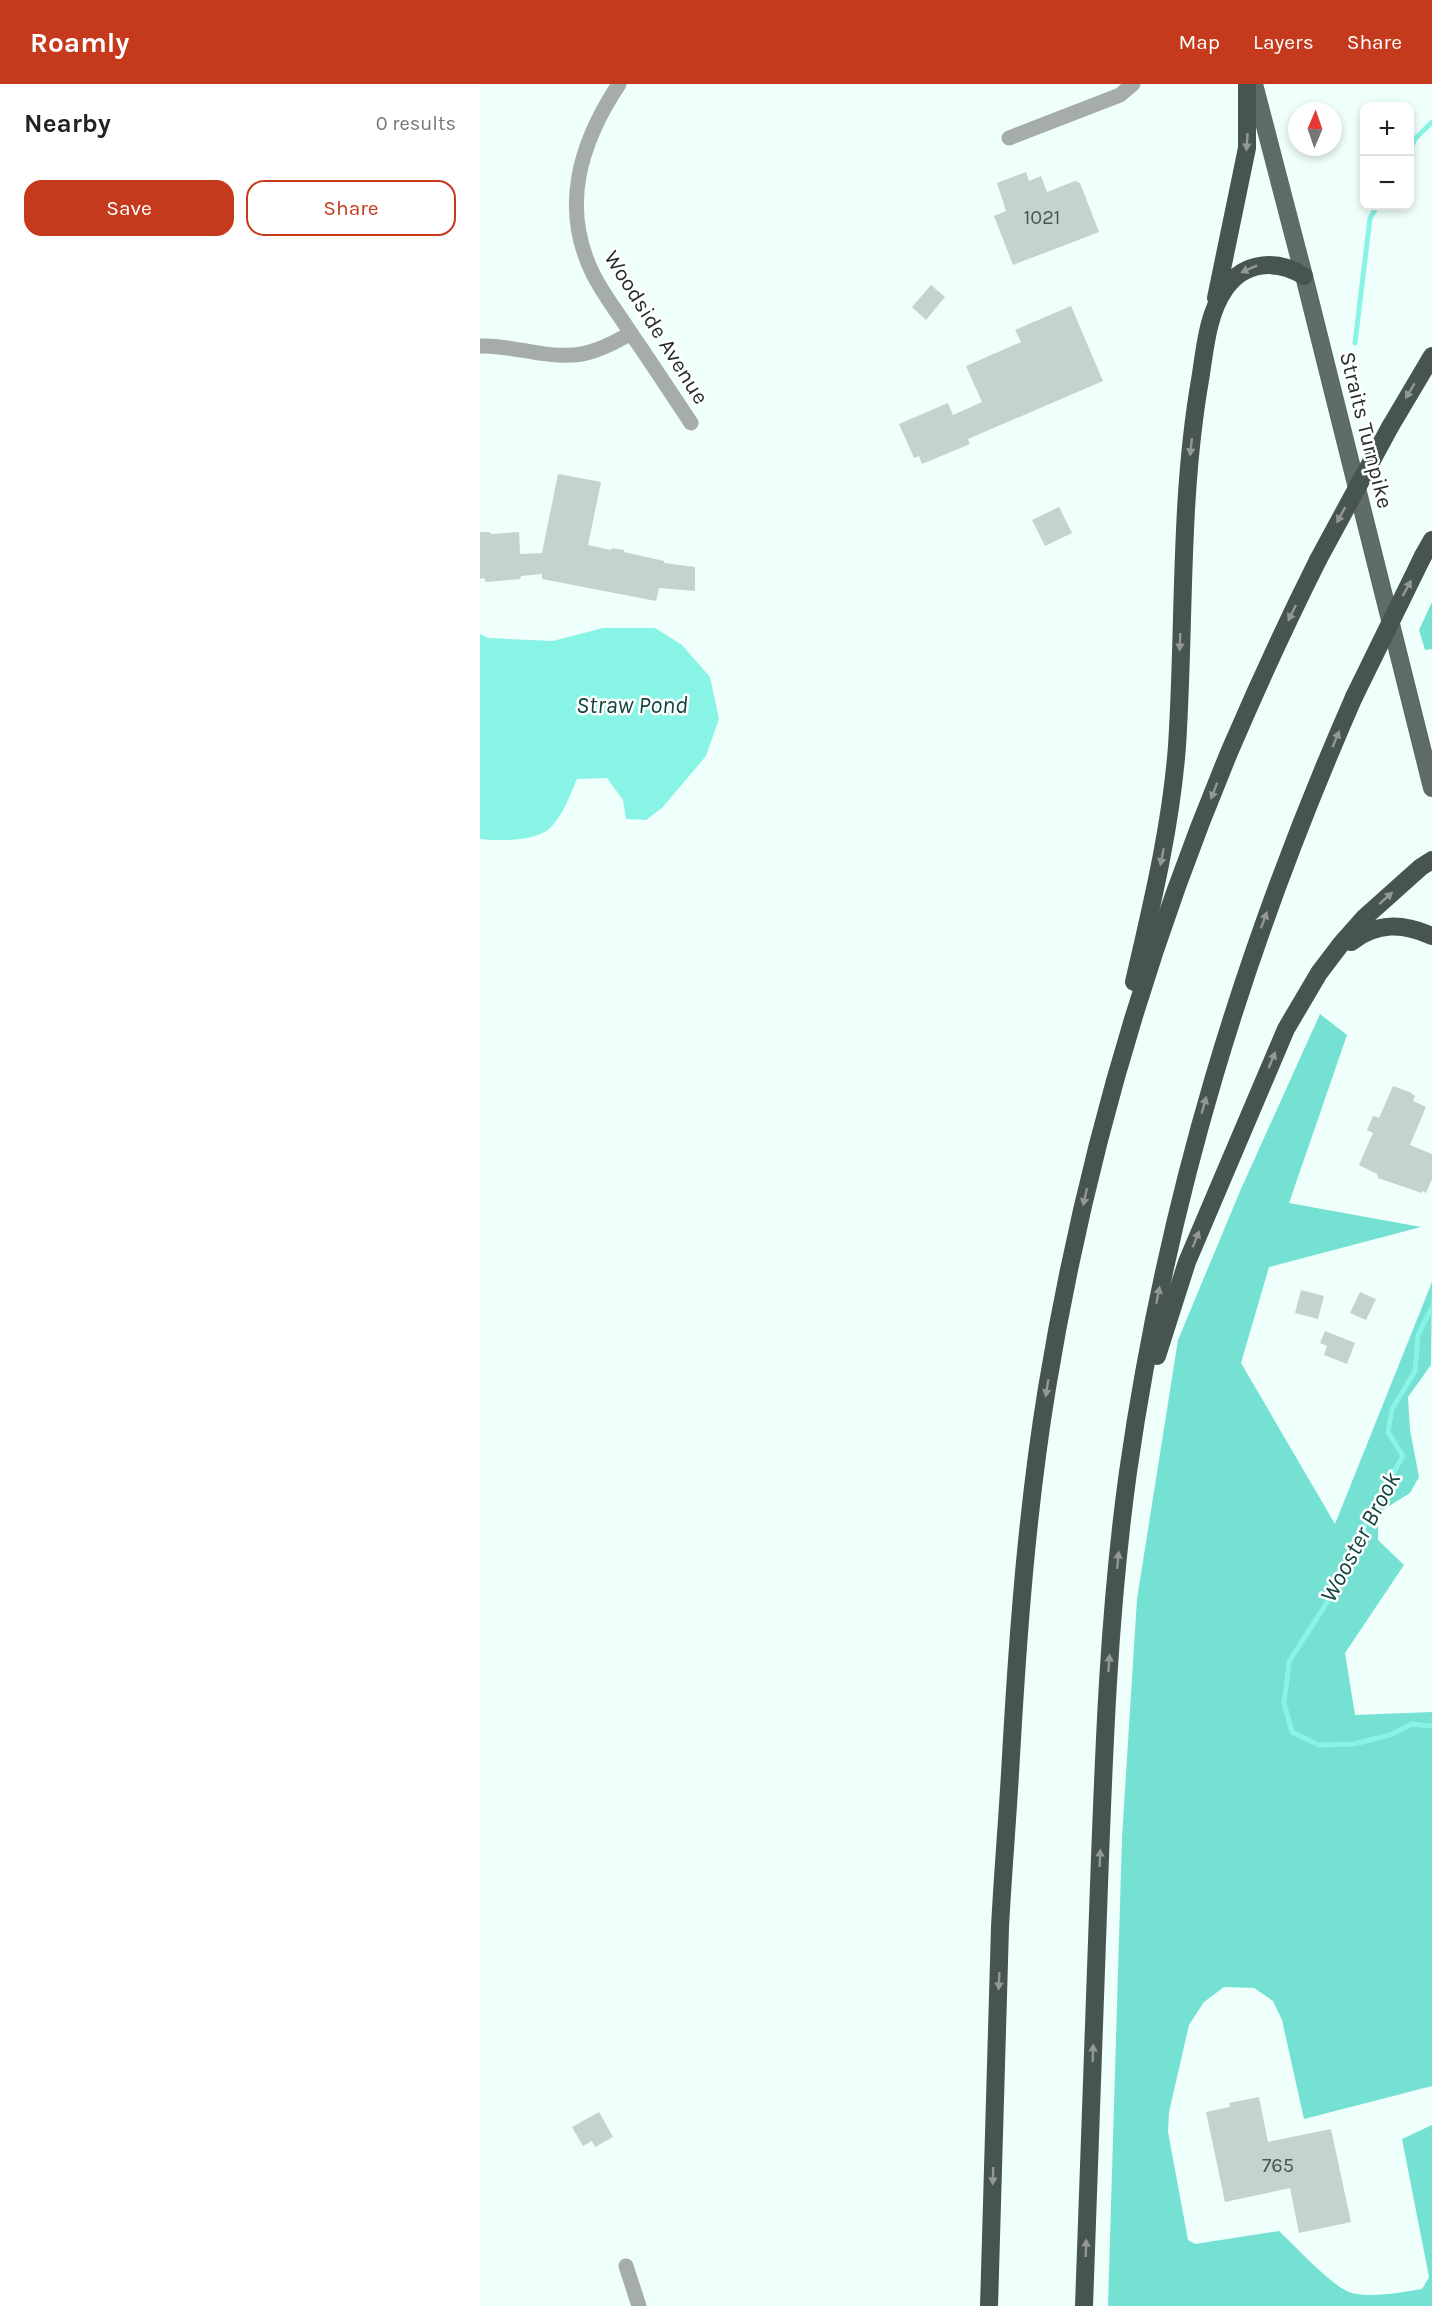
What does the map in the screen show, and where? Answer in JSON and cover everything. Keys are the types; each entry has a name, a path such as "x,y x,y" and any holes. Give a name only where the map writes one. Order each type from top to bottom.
{"highway":[{"path":"989,2306 1001,1922 1021,1600 1036,1465 1047,1390 1074,1243 1157,884 1170,810 1178,725 1186,490 1196,399 1247,148 1247,84"},
{"path":"1210,322 1224,290 1234,277 1248,268 1262,264 1277,264 1291,268 1304,276"},
{"path":"1091,1172 1130,1030 1185,869 1250,703 1318,560 1390,427 1432,356"},
{"path":"1084,2306 1107,1691 1128,1477 1138,1404 1162,1275 1199,1124 1264,920 1315,788 1354,697 1428,548"},
{"path":"1128,1477 1162,1340 1187,1262 1286,1029 1319,973 1364,918 1421,867 1432,860"},
{"path":"1319,973 1353,940 1373,930 1397,925 1415,928 1432,936"}],"main road":[{"name":"Straits Turnpike","path":"1254,84 1432,789"}],"street":[{"name":"Woodside Avenue","path":"618,84 600,114 584,153 577,184 576,205 581,240 599,285 692,423"},
{"path":"1009,138 1120,96 1133,84"},
{"path":"480,346 580,355 602,349 631,333"},
{"path":"626,2266 639,2306"}],"shaded area":[{"path":"1432,602 1432,649 1425,650 1419,630"},
{"path":"1320,1014 1347,1035 1289,1203 1421,1227 1269,1267 1241,1363 1335,1524 1432,1282 1431,1365 1408,1397 1410,1430 1419,1477 1410,1493 1378,1513 1378,1540 1404,1565 1345,1653 1355,1715 1432,1712 1432,2086 1304,2119 1282,2020 1273,2001 1254,1988 1224,1987 1204,2002 1189,2025 1169,2112 1168,2132 1188,2240 1195,2244 1279,2231 1323,2274 1341,2288 1357,2294 1375,2295 1422,2289 1429,2277 1402,2139 1432,2125 1432,2306 1108,2306 1122,1838 1137,1599 1178,1340 1241,1189"}],"water":[{"name":"Straw Pond","path":"603,628 655,628 682,645 710,677 719,719 706,756 662,808 646,820 626,819 623,800 607,778 577,779 560,815 547,831 519,839 480,839 480,634 488,638 553,641"}],"building":[{"path":"1026,172 1029,181 1041,176 1047,192 1075,181 1080,183 1099,232 1013,265 994,216 1006,211 997,183"},
{"path":"931,285 945,297 926,320 912,307"},
{"path":"1071,306 1103,381 968,439 970,444 922,464 919,456 914,458 899,424 948,403 953,415 982,402 966,366 1021,342 1015,330"},
{"path":"558,474 601,482 588,545 624,550 624,552 664,561 664,563 695,567 695,591 659,588 656,601 542,579 542,574 521,576 520,579 486,582 484,578 480,579 480,532 492,534 519,532 520,554 542,553"},
{"path":"1059,507 1072,533 1045,546 1032,520"},
{"path":"1393,1086 1412,1093 1415,1096 1413,1101 1426,1107 1410,1145 1432,1154 1432,1179 1426,1193 1378,1178 1377,1174 1359,1165 1373,1133 1367,1130 1373,1116 1379,1118"},
{"path":"1301,1290 1324,1296 1318,1319 1295,1313"},
{"path":"1360,1292 1376,1299 1366,1320 1350,1313"},
{"path":"1325,1331 1355,1343 1347,1364 1324,1355 1327,1346 1320,1343"},
{"path":"1259,2097 1268,2142 1331,2129 1351,2222 1299,2233 1290,2188 1225,2202 1206,2112 1230,2107 1229,2103"},
{"path":"599,2112 613,2137 595,2147 592,2141 583,2146 572,2127"}],"waterway":[{"name":"Wooster Brook","path":"1414,141 1432,122"},
{"name":"Wooster Brook","path":"1355,343 1370,218 1375,210"},
{"name":"Wooster Brook","path":"1432,1307 1418,1335 1415,1371 1392,1409 1388,1432 1403,1456 1368,1516 1353,1561 1289,1662 1284,1703 1292,1732 1319,1745 1354,1744 1390,1735 1412,1724 1432,1726"}]}
